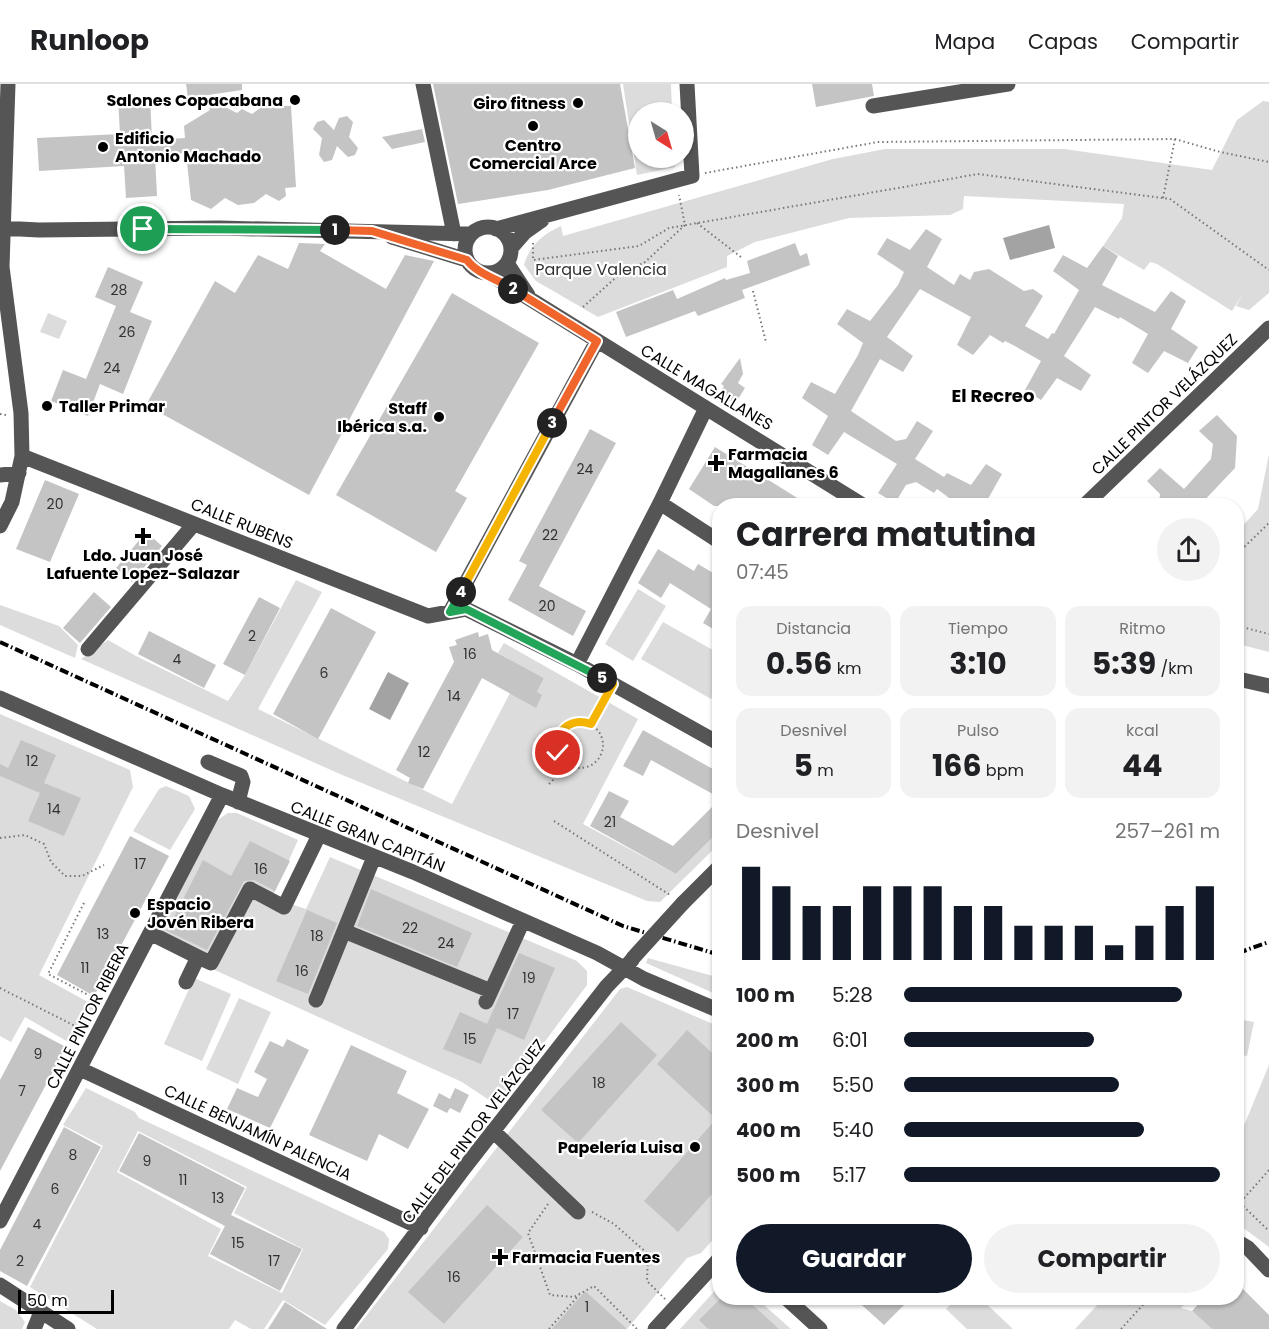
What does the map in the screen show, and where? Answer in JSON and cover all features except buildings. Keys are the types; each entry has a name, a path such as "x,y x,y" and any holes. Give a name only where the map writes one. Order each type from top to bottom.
{"street":[{"path":"0,526 12,502 22,456 21,413 3,299 2,228 8,84"},
{"path":"423,84 454,234"},
{"path":"496,229 692,176 687,84"},
{"path":"873,106 1008,84"},
{"path":"372,231 467,260 479,272 488,273 499,271 525,232 549,215"},
{"path":"2,228 219,228 471,234 487,227 496,229 506,236 509,255"},
{"path":"467,260 466,242 471,234"},
{"name":"CALLE MAGALLANES","path":"509,255 532,300"},
{"name":"CALLE MAGALLANES","path":"488,273 851,498"},
{"name":"CALLE PINTOR VELÁZQUEZ","path":"1092,498 1269,328"},
{"path":"450,612 597,341"},
{"path":"577,664 706,408"},
{"name":"CALLE RUBENS","path":"22,456 428,616 466,609 577,664 712,740"},
{"path":"0,475 19,473"},
{"path":"660,503 712,537"},
{"path":"88,649 194,524"},
{"path":"1244,680 1269,686"},
{"name":"CALLE GRAN CAPITÁN","path":"0,698 238,802 629,963 644,979 712,1008"},
{"path":"208,762 241,776 243,782 238,802"},
{"name":"CALLE PINTOR RIBERA","path":"0,1221 222,795"},
{"path":"150,933 211,963 250,889 284,906 319,835"},
{"path":"316,1000 374,857"},
{"path":"629,963 712,874"},
{"path":"344,931 488,997 523,921"},
{"path":"186,982 198,957"},
{"name":"CALLE DEL PINTOR VELÁZQUEZ","path":"344,1329 494,1131 607,986 629,963"},
{"name":"CALLE BENJAMÍN PALENCIA","path":"80,1069 421,1228"},
{"path":"494,1131 578,1212"},
{"path":"1244,1246 1269,1270"},
{"path":"655,1329 712,1267"},
{"path":"0,1285 68,1329"},
{"path":"794,1305 820,1329"},
{"path":"34,1329 41,1312"}],"path":[{"path":"1163,199 1175,139"},
{"path":"692,176 878,141 1175,139 1220,152 1269,162"},
{"path":"533,240 533,260 639,246 669,228 978,174 1170,200 1269,270"},
{"path":"676,180 685,225"},
{"path":"697,223 741,258"},
{"path":"583,307 623,271 644,262 685,225"},
{"path":"753,291 766,342"},
{"path":"1244,547 1269,523"},
{"path":"1244,628 1269,634"},
{"path":"591,724 613,684"},
{"path":"576,722 591,724 601,735 603,749 601,756 590,766 583,768 568,765 558,753 558,737 562,730 576,722"},
{"path":"549,784 568,765"},
{"path":"554,820 683,903"},
{"path":"0,838 25,835 44,844 51,862 65,876 82,876 104,865"},
{"path":"84,903 48,974 112,1007"},
{"path":"0,988 97,1037"},
{"path":"1244,1198 1269,1170"},
{"path":"557,1191 528,1233 550,1295 574,1297 594,1286 637,1329"},
{"path":"1244,1209 1269,1232"},
{"path":"578,1212 591,1212 615,1224 634,1240 648,1254 647,1281 674,1308"},
{"path":"549,1329 581,1293"},
{"path":"1120,1329 1142,1305"}],"green space":[{"path":"623,84 671,84 672,102 628,102 628,116"},
{"name":"Parque Valencia","path":"1263,101 1269,102 1269,293 1249,310 1236,306 1243,293 1232,311 1157,264 1150,262 1144,270 1103,246 1122,218 1124,204 964,196 963,209 950,215 849,218 755,242 727,256 727,267 598,317 536,281 524,265 529,252 538,241 561,226 563,236 833,159 885,149 1064,149 1212,170 1237,120"},
{"path":"636,168 670,168 637,175"},
{"path":"48,313 67,321 59,339 40,332"},
{"path":"1269,454 1269,652 1244,646 1244,524 1258,509"},
{"path":"296,580 322,592 258,709 452,804 510,693 537,692 544,678 498,653 504,643 638,719 583,824 676,874 712,838 712,851 660,902 647,901 340,774 81,659 108,640 228,701 245,675"},
{"path":"638,589 666,606 633,661 605,644"},
{"path":"0,605 59,626 78,645 75,658 0,625"},
{"path":"663,622 712,650 712,697 711,699 641,659"},
{"path":"0,714 130,770 133,787 39,975 95,1006 75,1046 25,1017 11,1042 0,1036"},
{"path":"166,786 189,796 195,809 170,850 133,831 159,789"},
{"path":"228,813 237,813 298,840 272,898 306,909 330,857 577,961 587,971 587,985 499,1103 489,1100 462,1082 153,942 216,821"},
{"path":"648,958 712,976 712,992 646,963"},
{"path":"194,978 231,994 202,1061 164,1044"},
{"path":"627,987 712,1024 712,1241 701,1253 687,1258 627,1329 356,1329 620,989"},
{"path":"239,998 271,1012 238,1084 206,1069"},
{"path":"1244,1020 1254,1022 1247,1056 1244,1055"},
{"path":"1269,1065 1269,1247 1244,1228 1244,1125"},
{"path":"86,1088 135,1112 139,1118 384,1232 389,1239 388,1249 325,1325 283,1300 264,1329 251,1329 235,1320 229,1329 97,1329 30,1287 103,1146 63,1125","holes":["138,1131 247,1187 234,1213 303,1249 282,1293 208,1256 221,1229 117,1172"]},
{"path":"712,1294 712,1305 764,1305 791,1329 680,1329"},
{"path":"0,1301 16,1310 25,1322 22,1329 0,1329"},
{"path":"950,1305 987,1305 1013,1329 967,1329 946,1309"},
{"path":"1097,1305 1184,1305 1181,1308 1192,1311 1212,1329 1075,1329"}],"shaded area":[{"path":"1049,225 1055,248 1010,260 1003,238"},
{"path":"388,672 409,683 390,720 369,709"}],"railway":[{"path":"0,642 623,926 712,953"},
{"path":"1244,951 1269,942"}],"place":[{"name":"Salones Copacabana","path":"295,100"},
{"name":"Giro fitness","path":"578,103"},
{"name":"Centro Comercial Arce","path":"533,126"},
{"name":"Edificio Antonio Machado","path":"103,147"},
{"name":"Taller Primar","path":"47,406"},
{"name":"Staff Ibérica s.a.","path":"439,417"},
{"name":"Farmacia Magallanes 6","path":"716,463"},
{"name":"Ldo. Juan José Lafuente Lopez-Salazar","path":"143,536"},
{"name":"Espacio Jovén Ribera","path":"135,913"},
{"name":"Papelería Luisa","path":"695,1147"},
{"name":"Farmacia Fuentes","path":"500,1257"}],"district":[{"name":"El Recreo","path":"993,396"}],"route":[{"path":"143,229 372,231 467,260 479,272 488,273 597,341 450,612 466,609 613,684 591,724 576,722 562,730 558,737 558,753"}]}
